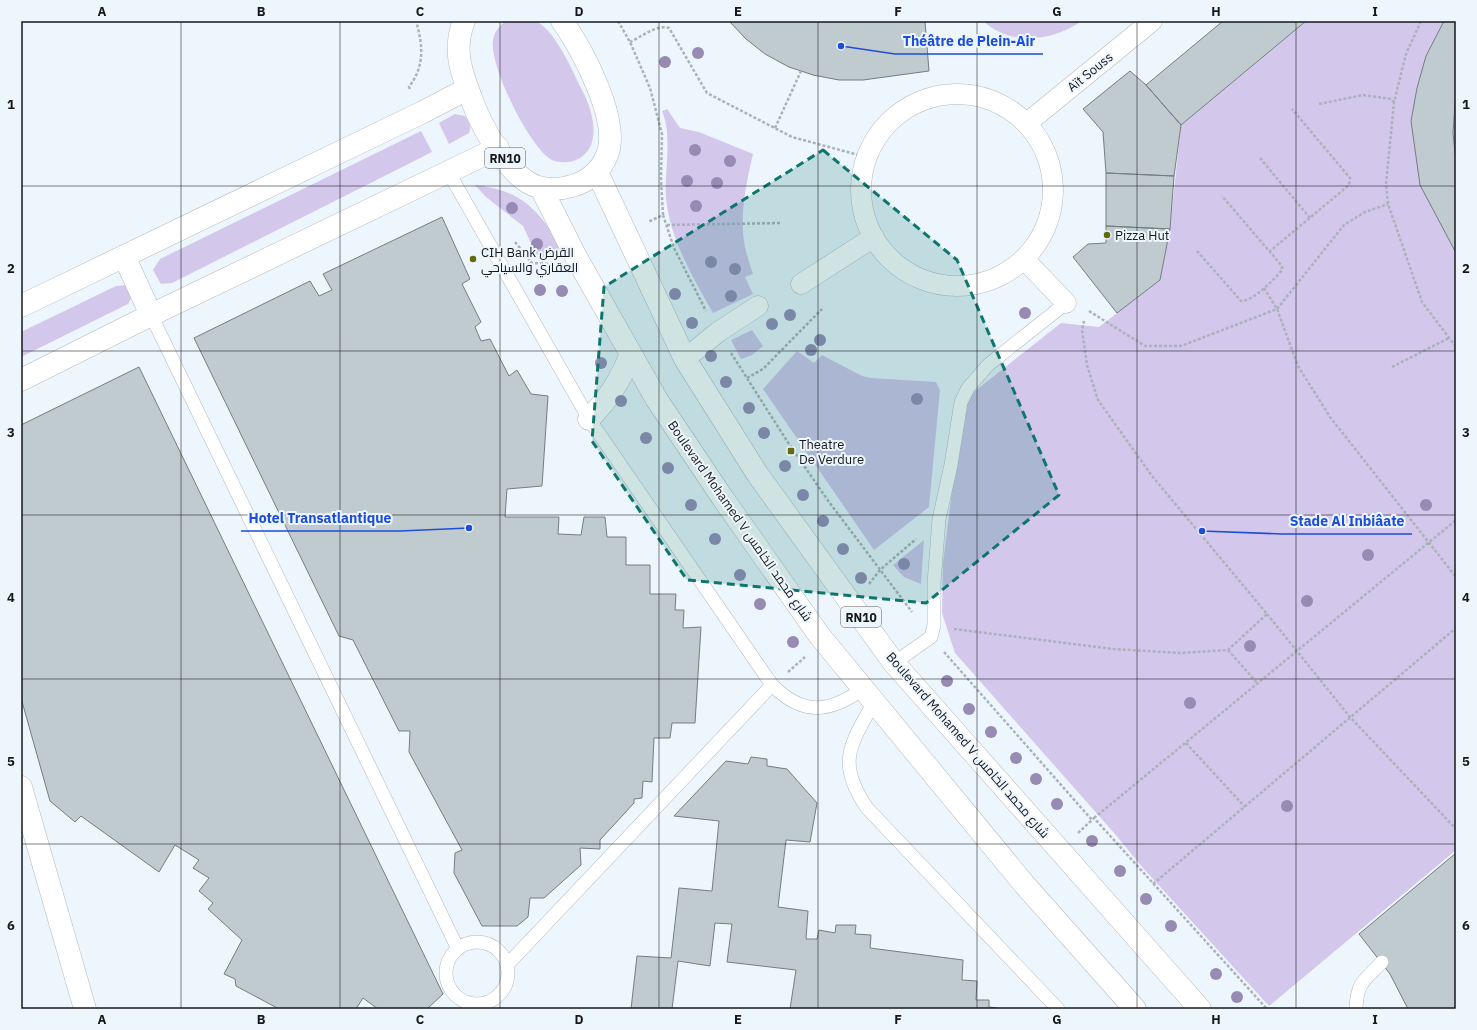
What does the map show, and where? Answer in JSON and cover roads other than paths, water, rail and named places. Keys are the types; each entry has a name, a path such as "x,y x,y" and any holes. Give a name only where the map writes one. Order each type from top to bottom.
{"main road":[{"name":"RN10","path":"464,21 458,36 458,52 467,88 476,109 498,148 523,179 541,188 561,189 580,184 597,172 608,155 610,135 605,108 596,80 584,54 562,21"},
{"path":"21,306 423,112 467,88"},
{"path":"21,380 498,148"},
{"name":"Boulevard Mohamed V شارع محمد الخامس","path":"597,172 685,359 758,475 894,663 1200,1009"},
{"name":"Boulevard Mohamed V شارع محمد الخامس","path":"541,188 576,257 657,400 722,497 819,635 1024,884 1135,1009"},
{"path":"124,256 152,315"},
{"path":"589,419 607,400 614,390 621,379 631,354"},
{"path":"21,787 85,1009"}],"street":[{"name":"Aït Souss","path":"1027,123 1152,21"},
{"path":"970,95 1001,104 1027,123 1045,148 1054,177 1053,207 1043,236 1025,260 998,279 966,287 934,284 904,271 880,249 865,221 860,189 866,157 883,129 902,112 907,108 938,96 970,95"},
{"path":"801,284 874,237"},
{"path":"1025,260 1066,303"},
{"path":"685,359 718,332 758,306"}],"lane":[{"path":"449,173 589,419 772,685 784,697 798,705 815,708 837,705 868,696"},
{"path":"894,663 932,631 939,519 951,465 961,402 968,388 988,365 1066,303"},
{"path":"152,315 458,949"},
{"path":"507,965 772,685"},
{"path":"868,696 851,744 850,773 856,792 867,808 1058,1009"},
{"path":"481,943 493,946 502,954 507,965 508,977 505,988 497,998 485,1006 462,1000 453,992 448,982 447,970 450,958 458,949 469,944 481,943"},
{"path":"1356,1009 1357,991 1360,984 1382,962"}],"place":[{"name":"Théâtre de Plein-Air","path":"841,46"},
{"name":"Pizza Hut","path":"1107,235"},
{"name":"CIH Bank القرض العقاري والسياحي","path":"473,259"},
{"name":"Theatre De Verdure","path":"791,451"},
{"name":"Hotel Transatlantique","path":"469,528"},
{"name":"Stade Al Inbiâate","path":"1202,531"}]}
